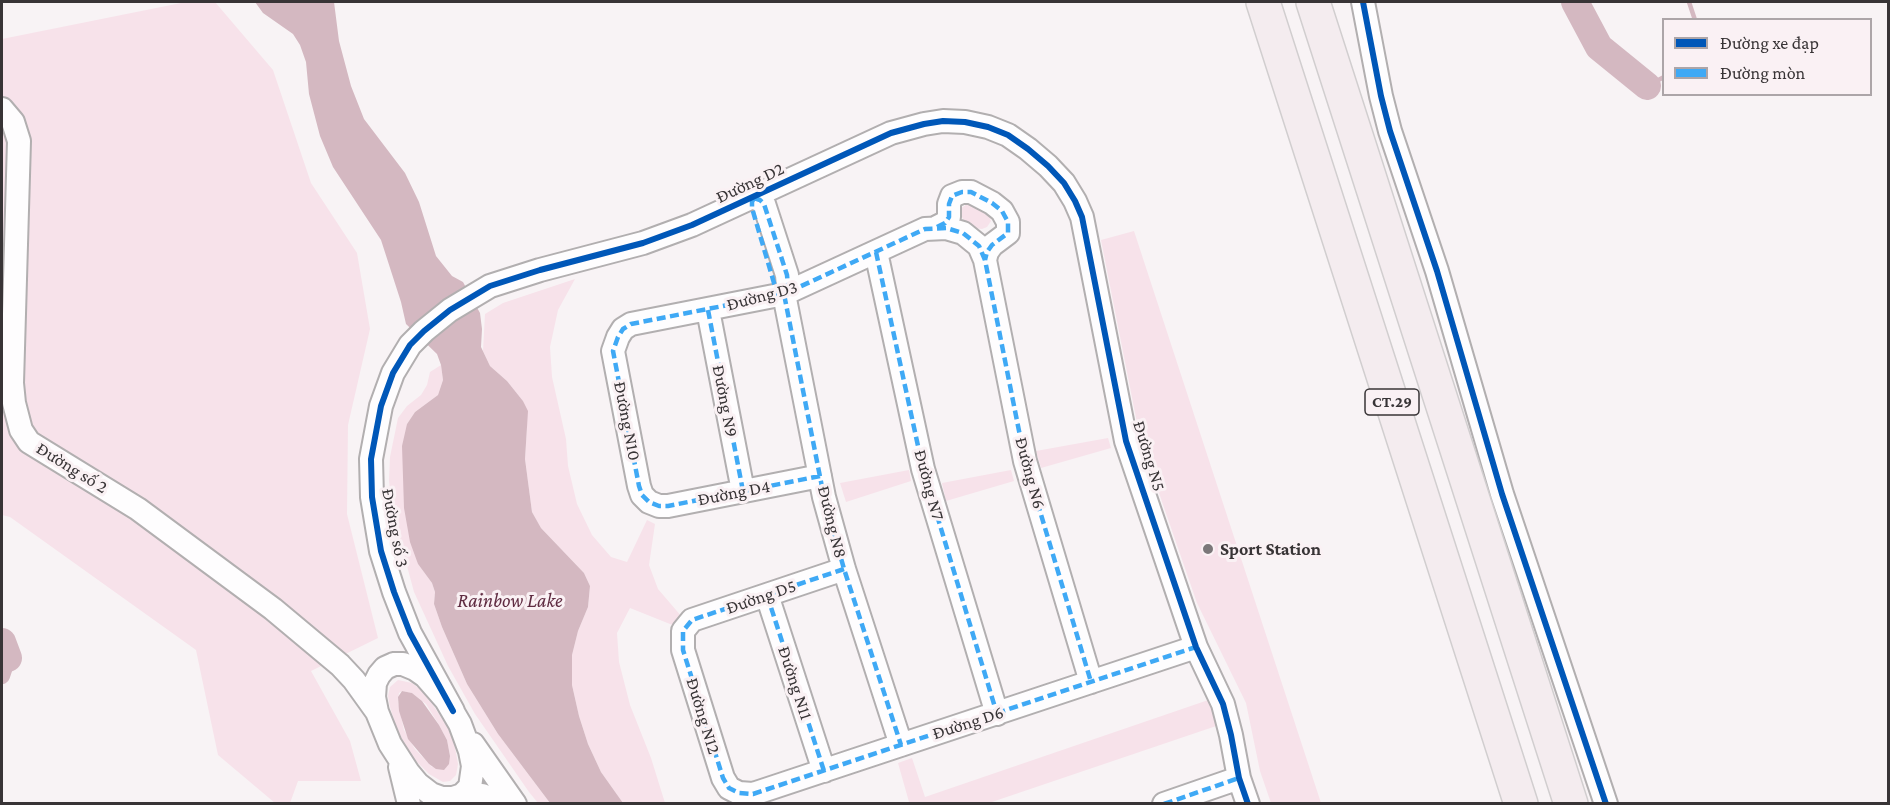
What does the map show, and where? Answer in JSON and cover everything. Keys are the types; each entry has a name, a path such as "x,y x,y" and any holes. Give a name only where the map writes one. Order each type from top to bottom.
{"highway":[{"name":"CT.29","path":"1263,2 1521,804"},
{"name":"CT.29","path":"1312,2 1571,804"}],"street":[{"path":"1362,2 1390,131 1437,271 1502,494 1606,804"},
{"name":"Đường số 2","path":"2,110 13,122 19,141 12,383 21,430 29,442 138,509 273,609 340,665 377,712"},
{"name":"Đường D2","path":"410,345 456,305 481,290 501,282 643,243 692,225 876,140 924,124 944,121 988,126 1008,135"},
{"name":"Đường N5","path":"1008,135 1048,166 1070,192 1082,217 1126,441 1196,647 1223,704 1239,778 1248,804"},
{"path":"937,227 945,223 949,217 949,204 952,196 962,192 971,192 992,203 1005,216 1008,222 1008,232 992,245 985,260"},
{"name":"Đường N8","path":"754,198 764,204 787,276 788,286 784,294 824,496 844,568 901,745"},
{"name":"Đường D3","path":"618,337 623,329 631,324 784,294 912,235 937,227"},
{"name":"Đường N6","path":"937,227 956,230 971,238 979,246 985,260 1024,461 1091,682"},
{"name":"Đường N7","path":"876,252 923,469 997,714"},
{"name":"Đường N9","path":"708,310 743,491"},
{"name":"Đường N10","path":"618,337 613,351 639,486 642,495 650,502"},
{"name":"Đường số 3","path":"410,345 386,387 372,459 374,517 381,551 410,633 457,718 515,804"},
{"name":"Đường D4","path":"650,502 659,506 668,506 820,476"},
{"name":"Đường D5","path":"683,631 692,620 844,568"},
{"path":"394,592 401,622 402,641 398,655 379,675 375,683 374,697 377,712 397,757 410,804"},
{"name":"Đường N11","path":"767,595 824,771"},
{"name":"Đường N12","path":"683,631 683,650 723,778 729,788 740,793"},
{"name":"Đường D6","path":"740,793 753,794 1196,647"},
{"path":"388,666 403,664 415,669 434,686 457,718 470,751 473,766 470,787 452,799"},
{"path":"397,757 418,784 431,794 452,799 482,795 504,804"},
{"path":"1164,804 1239,778"}],"shaded area":[{"path":"186,2 215,2 273,70 311,183 357,253 370,329 348,425 347,514 378,638 311,671 350,741 361,781 298,781 290,803 275,803 218,755 196,650 10,517 2,515 2,39"},
{"path":"970,202 987,211 991,221 987,227 982,229 966,225 960,209"},
{"name":"Sport Station","path":"1134,231 1321,803 1271,803 1260,771 1246,703 1197,603 1140,438 1101,240"},
{"path":"575,279 558,310 550,347 552,377 577,504 592,535 611,557 627,562 647,520 655,524 649,565 658,589 682,617 675,626 630,608 617,633 619,662 630,705 651,758 665,803 623,803 601,772 588,744 572,685 572,655 578,631 588,607 590,586 584,573 541,528 532,512 525,459 527,427 523,401 507,381 490,366 483,351 485,314 503,303"},
{"path":"441,365 443,380 438,395 415,412 407,424 418,564 432,583 435,592 434,604 467,684 498,734 550,803 538,803 529,792 475,714 448,666 414,592 393,514 389,481 390,457 398,418 407,406 421,395 427,385 430,372"},
{"path":"1108,438 1111,448 1041,468 1036,451"},
{"path":"909,470 911,481 846,502 840,483"},
{"path":"1011,470 1014,481 946,501 942,483"},
{"path":"398,680 412,683 421,690 447,726 454,742 458,764 456,775 450,781 443,782 429,774 413,758 397,730 388,696 390,687","holes":["402,691 412,693 426,704 447,740 450,756 432,767 415,749 404,730 398,701 399,693"]},
{"path":"1220,696 1228,722 989,803 906,803 909,802 898,763 912,758 925,797"}],"water":[{"name":"Rainbow Lake","path":"255,2 334,2 339,41 351,86 364,119 405,173 419,202 436,256 452,276 463,282 480,313 481,347 490,366 507,381 528,411 525,459 532,512 541,528 584,573 590,586 588,607 578,631 572,655 572,685 579,716 588,744 601,772 623,803 550,803 498,734 467,684 434,604 435,592 432,583 418,564 410,542 404,508 402,446 407,424 415,412 438,395 443,380 441,365 437,354 406,324 381,240 333,167 320,136 309,94 306,62 300,45 293,34 263,13"},
{"path":"402,691 412,693 422,701 447,740 450,756 449,764 444,770 436,769 429,764 408,739 399,711 398,697"}],"waterway":[{"path":"1575,2 1599,47 1647,86"},
{"path":"1689,2 1694,18"},
{"path":"1647,86 1662,78"},
{"path":"2,642 8,658"},
{"path":"2,676 8,658"}],"marked path":[{"path":"937,227 945,223 949,217 949,204 952,196 962,192 971,192 992,203 1002,211 1008,222 1008,233 992,245 985,260"},
{"path":"754,198 764,204 787,275 788,287 784,294 824,497 844,569 901,745"},
{"path":"754,198 752,208 774,283 777,290 784,294"},
{"path":"820,476 668,506 659,506 649,502 642,495 639,486 613,351 618,337 623,329 631,324 784,294 925,229 946,228 963,233 979,246 985,260 1025,461 1091,682"},
{"path":"876,252 923,469 997,714"},
{"path":"708,310 743,491"},
{"path":"844,569 692,620 683,631 683,650 723,778 729,788 739,793 753,794 1196,647"},
{"path":"767,595 824,771"},
{"path":"1164,804 1239,778"}],"cycle path":[{"path":"1363,2 1390,131 1437,271 1502,494 1606,804"},
{"path":"453,711 410,633 394,592 381,551 372,497 371,459 381,406 393,373 410,345 450,310 490,286 540,270 643,243 692,225 891,133 943,121 965,122 988,127 1008,135 1028,149 1064,183 1082,217 1126,441 1196,647 1223,704 1239,778 1248,804"}],"place":[{"name":"Sport Station","path":"1208,549"}]}
